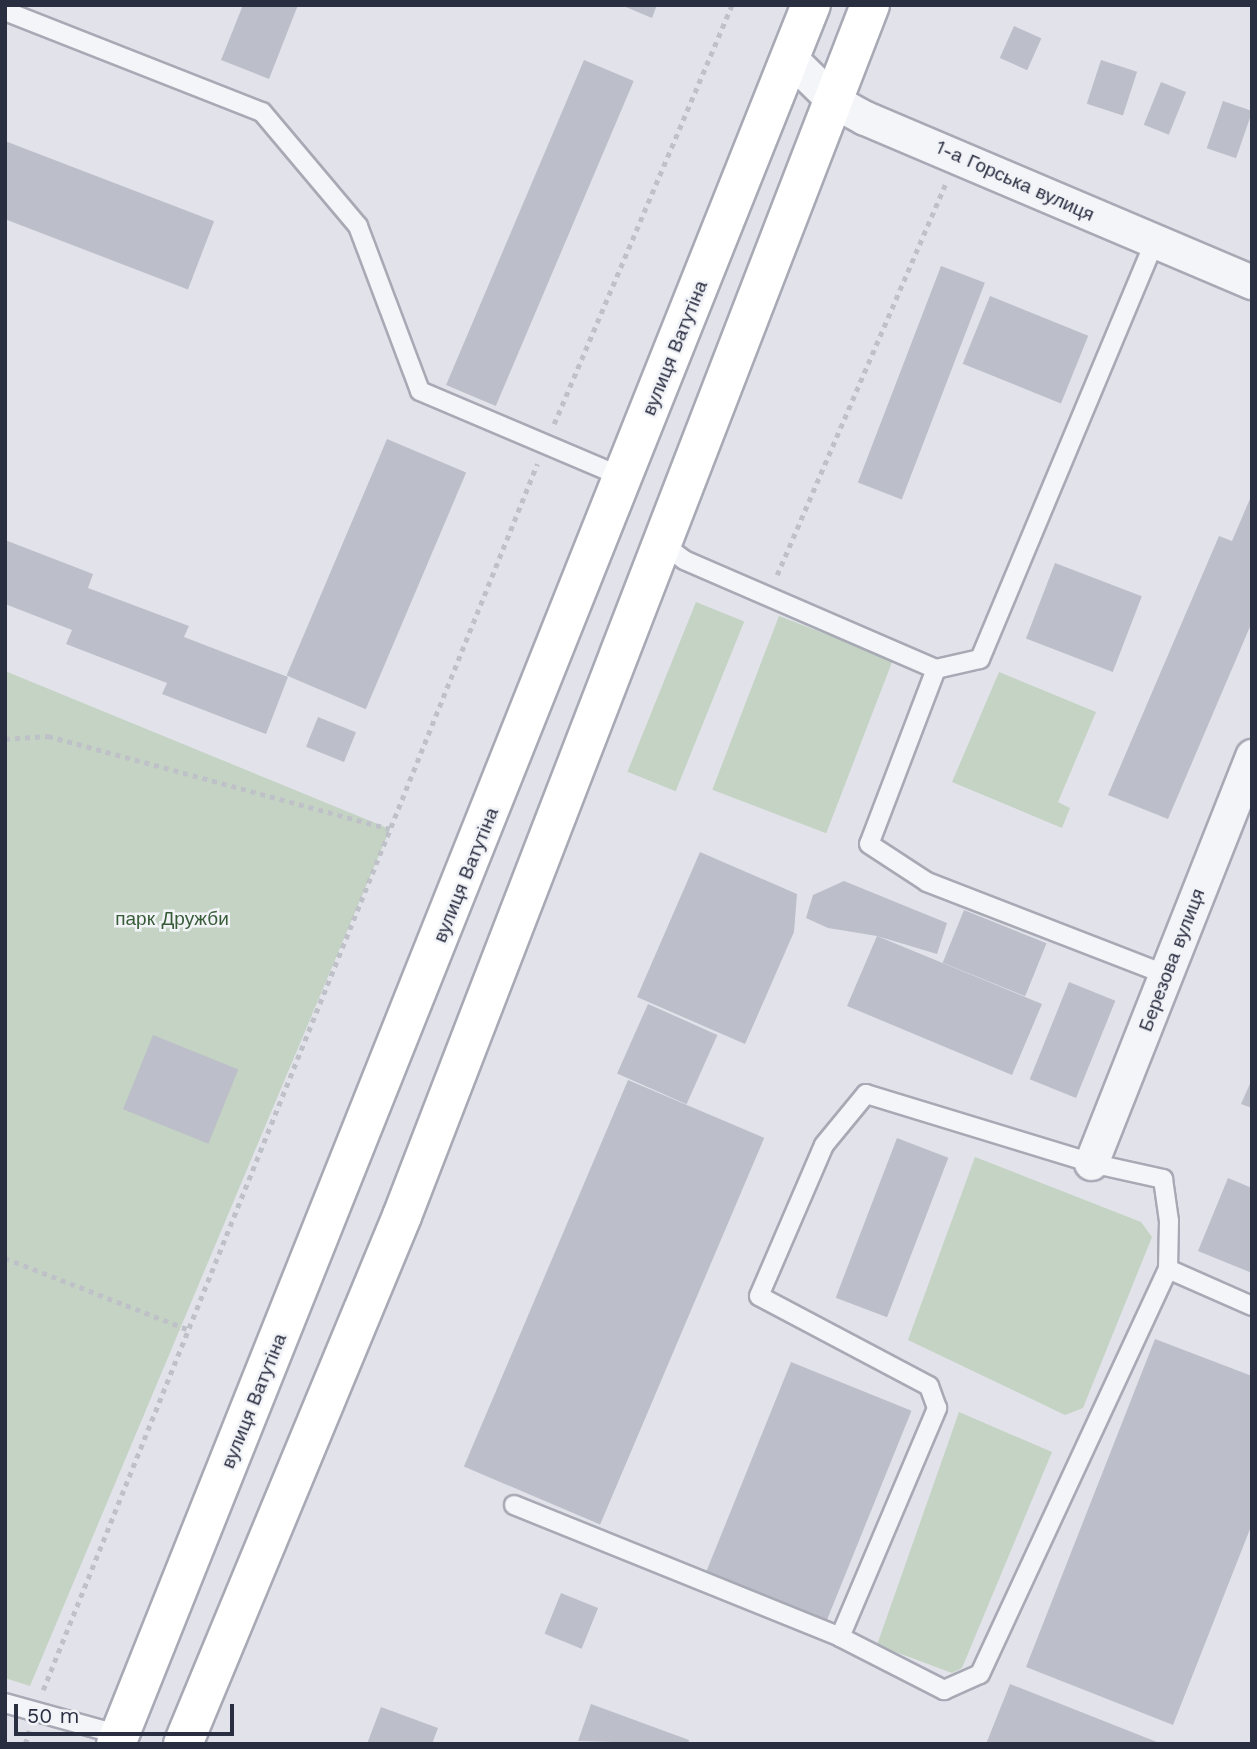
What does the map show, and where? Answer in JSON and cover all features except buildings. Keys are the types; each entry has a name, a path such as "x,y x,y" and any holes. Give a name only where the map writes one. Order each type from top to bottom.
{"main road":[{"name":"вулиця Ватутіна","path":"118,1739 792,60 811,5"},
{"path":"184,1744 402,1216 870,5"}],"street":[{"name":"1-а Горська вулиця","path":"792,60 834,101 1154,243 1252,282"},
{"name":"Березова вулиця","path":"1091,1163 1252,756"}],"lane":[{"path":"5,11 262,112 358,226 420,390 623,477"},
{"path":"663,544 684,560 936,669 980,659 1154,243"},
{"path":"936,669 869,844 928,882 1167,975"},
{"path":"514,1506 840,1637 944,1690 980,1674 1168,1269 1169,1221 1163,1179 1091,1163 866,1094 824,1145 759,1296 929,1386 937,1408 840,1637"},
{"path":"1168,1269 1252,1306"},
{"path":"5,1703 118,1739"}],"path":[{"path":"53,1662 545,443 732,5"},
{"path":"767,595 797,533 957,154"},
{"path":"5,739 48,736 390,828"},
{"path":"5,1258 187,1329"}],"green space":[{"path":"696,602 744,621 676,791 627,772"},
{"path":"779,616 893,660 826,833 712,790"},
{"name":"парк Дружби","path":"5,671 390,829 30,1686 5,1678"},
{"path":"999,672 1096,712 1058,802 1070,808 1062,828 952,782"},
{"path":"975,1157 1141,1222 1152,1237 1083,1408 1065,1415 908,1340"},
{"path":"959,1412 1052,1452 962,1668 952,1673 877,1645"}]}
